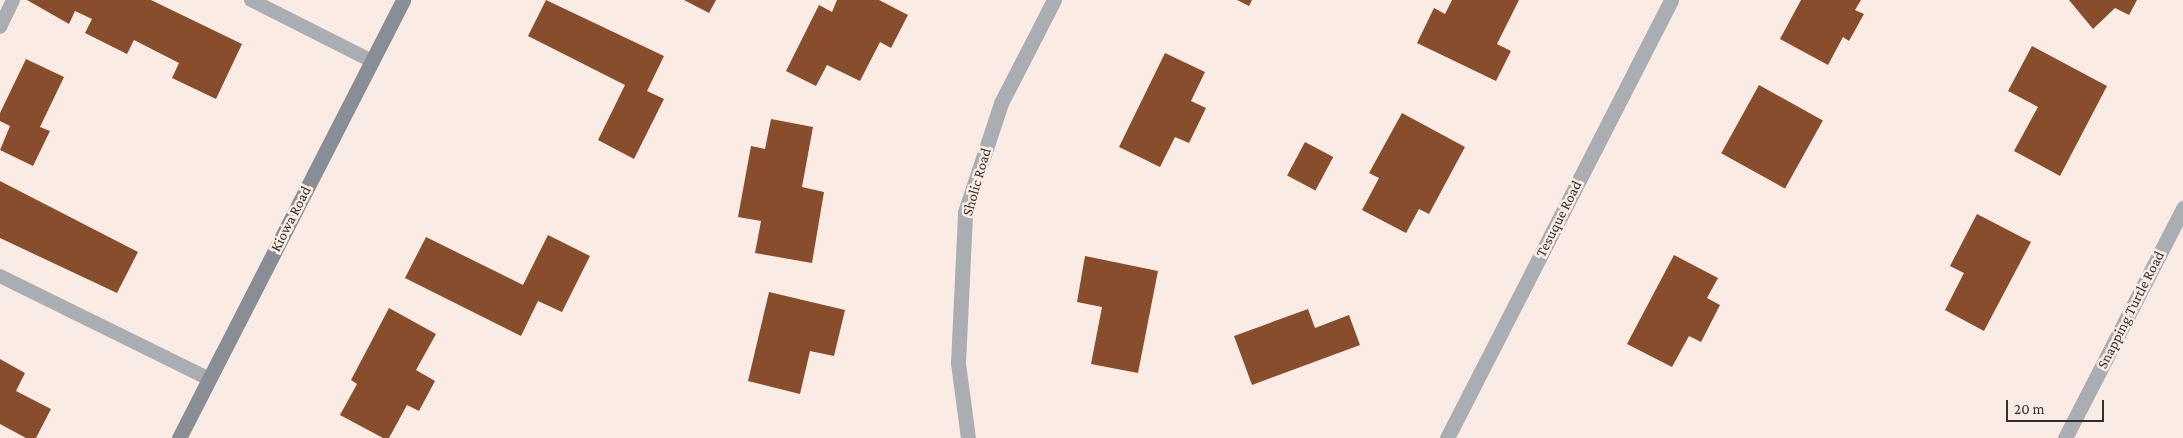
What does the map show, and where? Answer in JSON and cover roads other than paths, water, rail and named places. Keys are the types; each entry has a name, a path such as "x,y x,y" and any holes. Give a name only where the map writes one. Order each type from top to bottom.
{"street":[{"name":"Kiowa Road","path":"179,438 403,0"},
{"name":"Sholic Road","path":"968,438 958,364 965,212 1002,103 1054,0"},
{"name":"Tesuque Road","path":"1447,438 1671,0"},
{"name":"Snapping Turtle Road","path":"2065,438 2183,208"}],"lane":[{"path":"0,27 14,0"},
{"path":"251,0 372,61"},
{"path":"0,276 209,379"}]}
